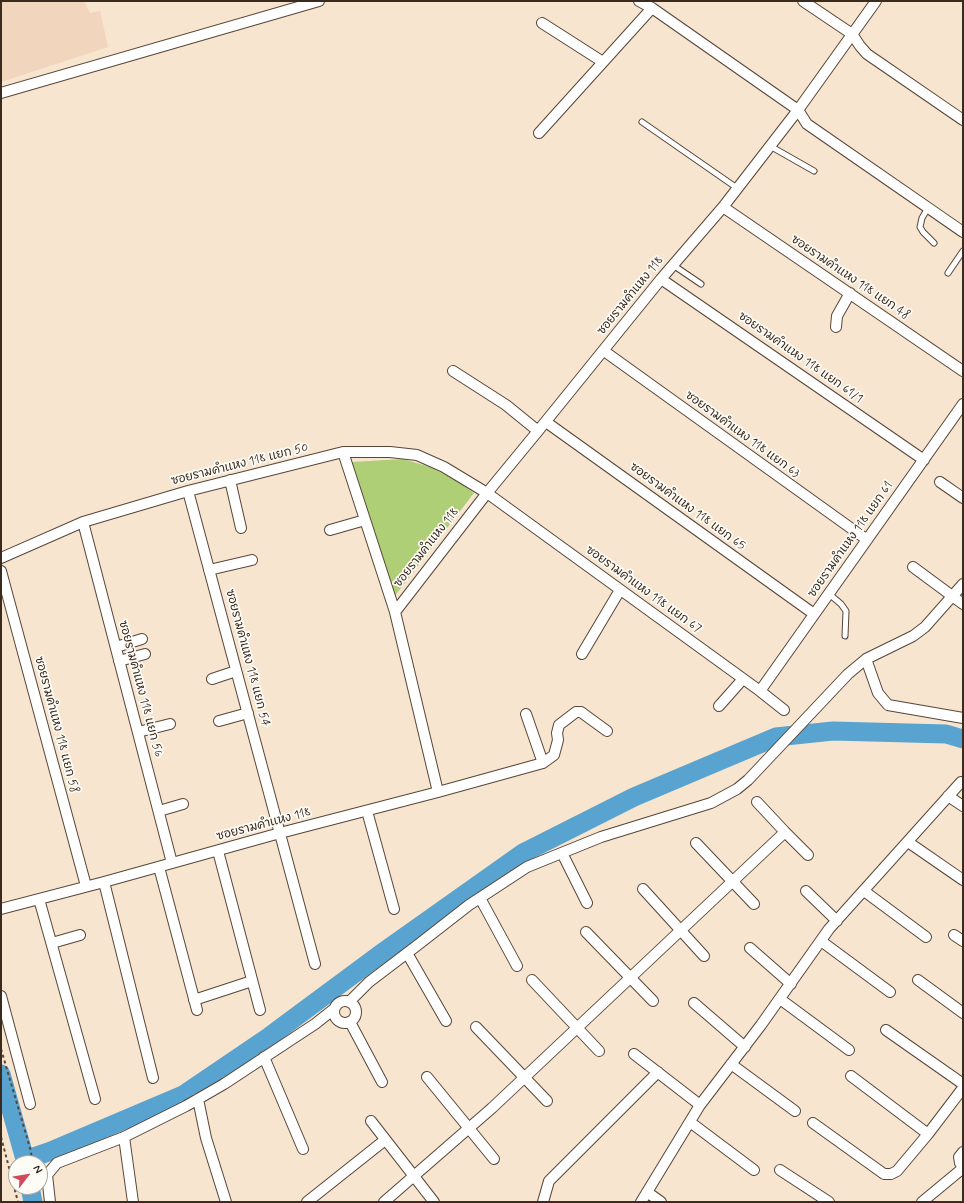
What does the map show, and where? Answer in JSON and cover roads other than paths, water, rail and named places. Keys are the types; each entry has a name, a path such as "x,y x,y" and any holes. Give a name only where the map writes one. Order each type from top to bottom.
{"street":[{"path":"1,93 319,1"},
{"path":"639,1 652,8 798,110 807,124 963,232"},
{"path":"803,1 852,34 867,54 963,120"},
{"name":"ซอยรามคำแหง 118","path":"395,612 486,493 604,351 661,278 723,207 798,110 876,1"},
{"path":"539,133 652,8"},
{"path":"542,23 603,62"},
{"name":"ซอยรามคำแหง 118 แยก 48","path":"723,207 963,371"},
{"name":"ซอยรามคำแหง 118 แยก 61/1","path":"661,278 924,460"},
{"path":"836,327 836,316 850,293"},
{"name":"ซอยรามคำแหง 118 แยก 63","path":"604,351 866,539"},
{"path":"453,371 506,405 538,431"},
{"name":"ซอยรามคำแหง 118 แยก 61","path":"760,691 866,539 963,404"},
{"name":"ซอยรามคำแหง 118 แยก 65","path":"546,422 814,614"},
{"path":"343,452 395,612 438,792"},
{"name":"ซอยรามคำแหง 118 แยก 50","path":"1,558 83,522 188,491 343,452 390,452 417,455 444,467 486,493"},
{"path":"230,480 241,528"},
{"path":"940,482 963,498"},
{"name":"ซอยรามคำแหง 118 แยก 54","path":"188,491 315,964"},
{"name":"ซอยรามคำแหง 118 แยก 67","path":"486,493 760,691 784,710"},
{"path":"330,530 365,520"},
{"name":"ซอยรามคำแหง 118 แยก 56","path":"83,522 172,863"},
{"path":"209,570 252,560"},
{"path":"913,567 963,604"},
{"name":"ซอยรามคำแหง 118 แยก 58","path":"1,571 86,886"},
{"path":"349,1002 369,982 469,905 527,867 602,837 711,803 726,796 748,780 848,674 866,659 919,632 933,619 963,584"},
{"path":"582,654 620,590"},
{"path":"116,647 142,639"},
{"path":"119,661 145,654"},
{"path":"866,659 878,693 888,705 963,718"},
{"path":"212,678 236,671"},
{"path":"720,706 743,679"},
{"path":"219,721 248,712"},
{"path":"526,714 543,763 554,755 558,740 557,733 559,725 576,712 581,712 607,731"},
{"path":"138,732 170,724"},
{"name":"ซอยรามคำแหง 118","path":"1,909 543,763"},
{"path":"641,1202 700,1105 745,1047 821,941 960,782"},
{"path":"948,796 963,806"},
{"path":"757,802 808,855"},
{"path":"159,811 183,804"},
{"path":"367,811 394,909"},
{"path":"384,1202 469,1128 785,832"},
{"path":"908,842 963,880"},
{"path":"696,843 754,904"},
{"path":"218,851 260,1010"},
{"path":"562,853 587,904"},
{"path":"159,867 197,1010"},
{"path":"104,882 152,1078"},
{"path":"643,889 704,956"},
{"path":"864,890 926,936"},
{"path":"806,891 837,921"},
{"path":"40,898 95,1099"},
{"path":"480,898 517,966"},
{"path":"586,932 653,1001"},
{"path":"52,943 80,935"},
{"path":"954,935 963,941"},
{"path":"821,941 890,992"},
{"path":"750,948 791,984"},
{"path":"407,953 446,1021"},
{"path":"532,980 599,1051"},
{"path":"918,980 963,1013"},
{"path":"194,1000 252,981"},
{"path":"1,996 30,1104"},
{"path":"780,999 849,1050"},
{"path":"50,1202 47,1175 53,1166 124,1137 198,1099 315,1024 343,1001 349,1002 355,1007 356,1015 350,1022 342,1023 335,1017 334,1009"},
{"path":"694,1003 745,1047"},
{"path":"350,1022 382,1082"},
{"path":"476,1027 547,1101"},
{"path":"886,1030 963,1084"},
{"path":"634,1054 700,1105"},
{"path":"264,1056 303,1148"},
{"path":"731,1064 795,1111"},
{"path":"544,1202 549,1181 658,1072"},
{"path":"427,1076 494,1158"},
{"path":"851,1076 928,1134"},
{"path":"813,1123 884,1174 891,1174 897,1171 928,1134 963,1088"},
{"path":"198,1099 206,1138 226,1202"},
{"path":"371,1121 434,1202"},
{"path":"690,1122 754,1170"},
{"path":"124,1137 133,1202"},
{"path":"307,1202 385,1140"},
{"path":"926,1201 963,1168 959,1157 963,1152"},
{"path":"780,1170 829,1202"},
{"path":"647,1192 661,1202"}],"lane":[{"path":"642,122 737,188"},
{"path":"770,146 814,171"},
{"path":"928,208 922,218 920,227 934,243"},
{"path":"948,273 963,251"},
{"path":"673,265 701,284"},
{"path":"828,593 841,604 846,611 845,636"}],"waterway":[{"path":"39,1155 183,1095 270,1036 382,953 523,853 634,797 776,737 833,731 946,734 963,739"},
{"path":"1,1074 24,1155"},
{"path":"32,1195 33,1202"}]}
